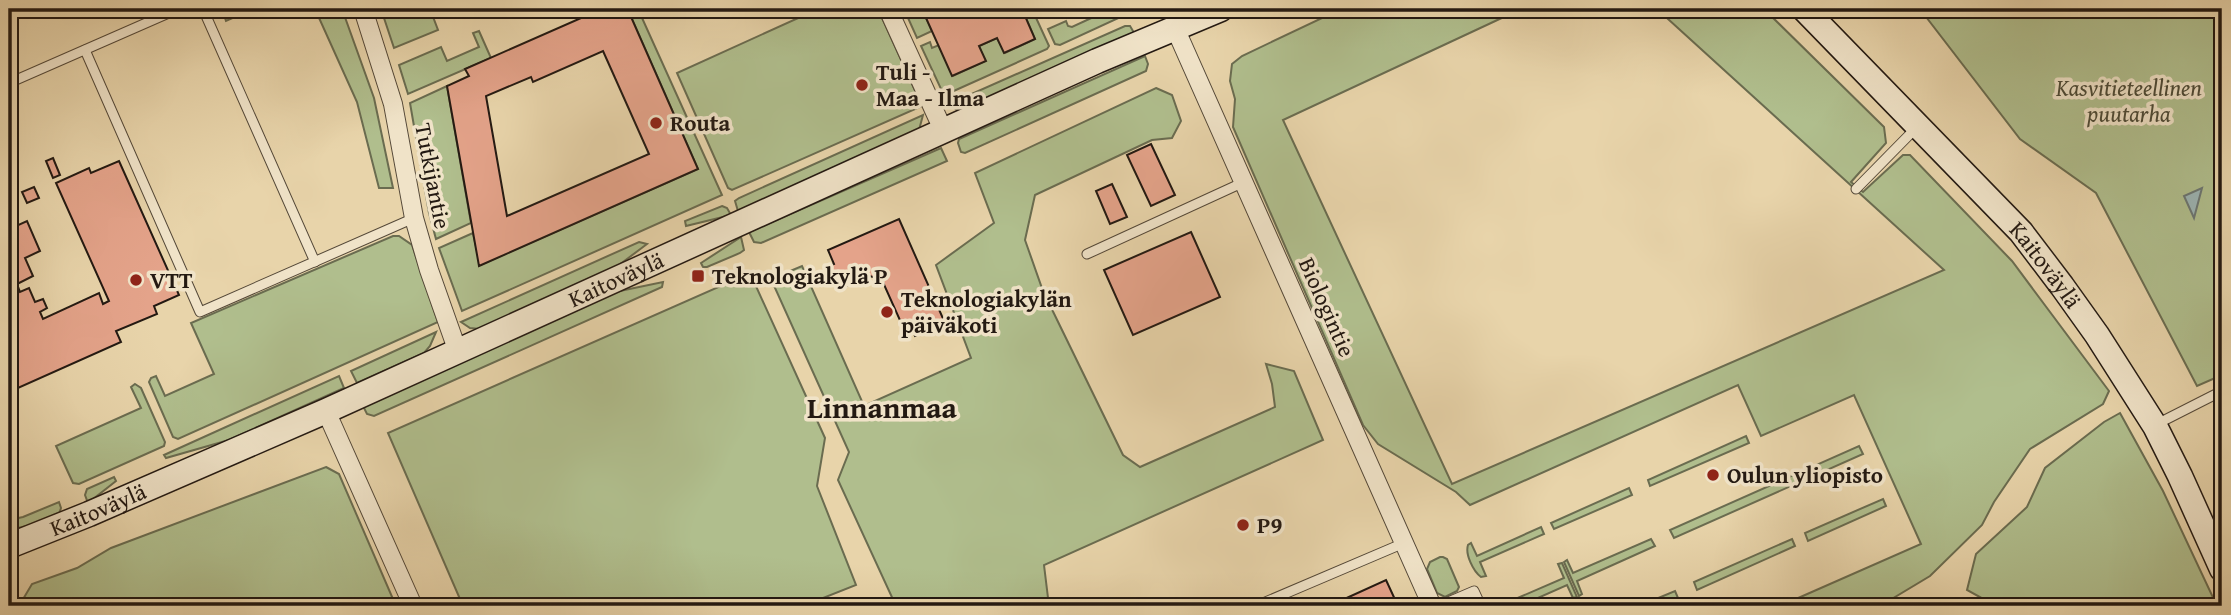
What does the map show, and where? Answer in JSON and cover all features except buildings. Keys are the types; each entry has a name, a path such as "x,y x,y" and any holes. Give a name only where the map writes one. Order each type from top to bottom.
{"street":[{"name":"Tutkijantie","path":"363,9 393,104 414,218 429,271 458,352"},
{"path":"888,9 944,132"},
{"name":"Kaitoväylä","path":"9,546 326,411 1097,61 1220,9"},
{"name":"Kaitoväylä","path":"1804,9 2021,232 2097,335 2155,426 2222,569"},
{"name":"Biologintie","path":"1175,29 1432,606"},
{"path":"326,411 413,606"}],"lane":[{"path":"9,83 178,9"},
{"path":"203,9 315,262"},
{"path":"85,50 200,312 414,218"},
{"path":"1856,188 1919,126"},
{"path":"1087,254 1244,182"},
{"path":"2155,426 2222,391"},
{"path":"1256,606 1404,543"},
{"path":"1439,606 1474,591 1481,606"}],"green space":[{"path":"222,9 253,9 226,21"},
{"path":"315,9 342,9 374,98 393,188 379,188 357,102"},
{"path":"381,9 430,9 438,30 394,48"},
{"path":"620,9 638,9 722,195 462,311 439,248 473,233 480,265 698,169 628,10 622,12"},
{"path":"818,9 878,9 922,106 732,190 728,188 677,73"},
{"path":"904,9 922,9 932,31 917,38"},
{"path":"1022,9 1032,9 1049,46 1047,49 947,94 941,89 921,46 930,42 932,48 939,45 953,76 985,61 979,46 997,38 1005,53 1035,39"},
{"path":"1100,9 1126,9 1127,12 1060,45 1055,44 1048,29 1066,21 1068,26 1072,27 1100,14"},
{"path":"1341,9 1521,9 1283,120 1452,484 1944,270 1657,9 1764,9 1884,127 1886,143 1851,182 1863,192 1903,155 1910,155 2012,261 2109,391 2103,404 2030,449 1994,502 1982,525 1930,576 1880,606 1780,606 1921,544 1854,395 1761,436 1738,385 1470,505 1456,492 1378,444 1363,425 1233,127 1235,99 1230,81 1232,64 1242,56"},
{"name":"Kasvitieteellinen puutarha","path":"1920,9 2222,9 2222,375 2197,386 2096,193 2020,139"},
{"path":"1130,26 1136,36 960,112 949,104"},
{"path":"479,31 491,58 408,94 399,65 441,47 447,61 479,47 473,33"},
{"path":"1145,56 1148,64 1146,71 965,153 961,152 959,139"},
{"path":"447,86 471,223 436,239 410,103"},
{"path":"1156,88 1172,95 1181,121 1172,138 1152,140 1035,195 1025,240 1043,291 1123,455 1140,467 1275,407 1266,364 1294,371 1323,440 1044,565 1049,606 896,606 838,480 849,452 771,279 802,266 864,406 971,358 936,265 994,223 975,173"},
{"path":"923,115 919,130 738,211 735,201 739,198"},
{"path":"941,148 947,161 761,243 754,242 749,232"},
{"path":"722,206 727,208 731,215 686,226 685,221"},
{"path":"393,236 399,236 412,245 438,322 178,439 173,437 149,382 156,376 165,396 214,374 191,323"},
{"path":"741,237 744,250 703,267 701,263"},
{"path":"639,242 647,244 615,268 480,329 470,328 461,322"},
{"path":"750,273 825,438 817,486 856,585 803,606 463,606 388,433"},
{"path":"663,282 662,287 374,416 367,414 362,404 615,292"},
{"path":"436,332 424,353 357,383 351,371"},
{"path":"339,376 344,388 229,440 166,458 164,455"},
{"path":"135,384 141,388 165,442 164,446 79,484 73,483 56,446 141,408 131,387"},
{"path":"2120,413 2163,491 2217,606 1996,606 1967,590 1976,554 2027,507 2045,468 2104,422"},
{"path":"1746,436 1749,443 1650,486 1648,480"},
{"path":"1859,446 1863,454 1674,538 1670,530"},
{"path":"326,467 339,474 396,606 19,606 32,584 77,568 111,548"},
{"path":"114,477 116,481 88,503 85,495 87,489"},
{"path":"1629,488 1632,495 1554,529 1551,523"},
{"path":"1883,499 1886,506 1808,541 1805,533"},
{"path":"59,502 59,514 49,521 9,530 9,520"},
{"path":"1541,527 1544,534 1480,562 1486,576 1481,577 1473,567 1468,553 1468,545 1471,543 1477,556"},
{"path":"1651,539 1655,546 1577,581 1582,594 1579,596 1564,562 1567,560 1573,573"},
{"path":"1792,539 1795,546 1697,590 1694,582"},
{"path":"1440,557 1447,559 1459,587 1445,597 1437,593 1427,569 1430,562"},
{"path":"1562,563 1577,597 1573,598 1567,585 1520,606 1499,606 1564,578 1558,564"},
{"path":"1675,591 1678,598 1661,606 1639,606"}],"water":[{"path":"2202,188 2194,218 2184,196"}],"place":[{"name":"Tuli - Maa - Ilma","path":"862,85"},
{"name":"Routa","path":"656,123"},
{"name":"Teknologiakylä P","path":"698,276"},
{"name":"VTT","path":"136,280"},
{"name":"Teknologiakylän päiväkoti","path":"887,312"},
{"name":"Oulun yliopisto","path":"1713,475"},
{"name":"P9","path":"1243,525"}],"district":[{"name":"Linnanmaa","path":"882,408"}]}
